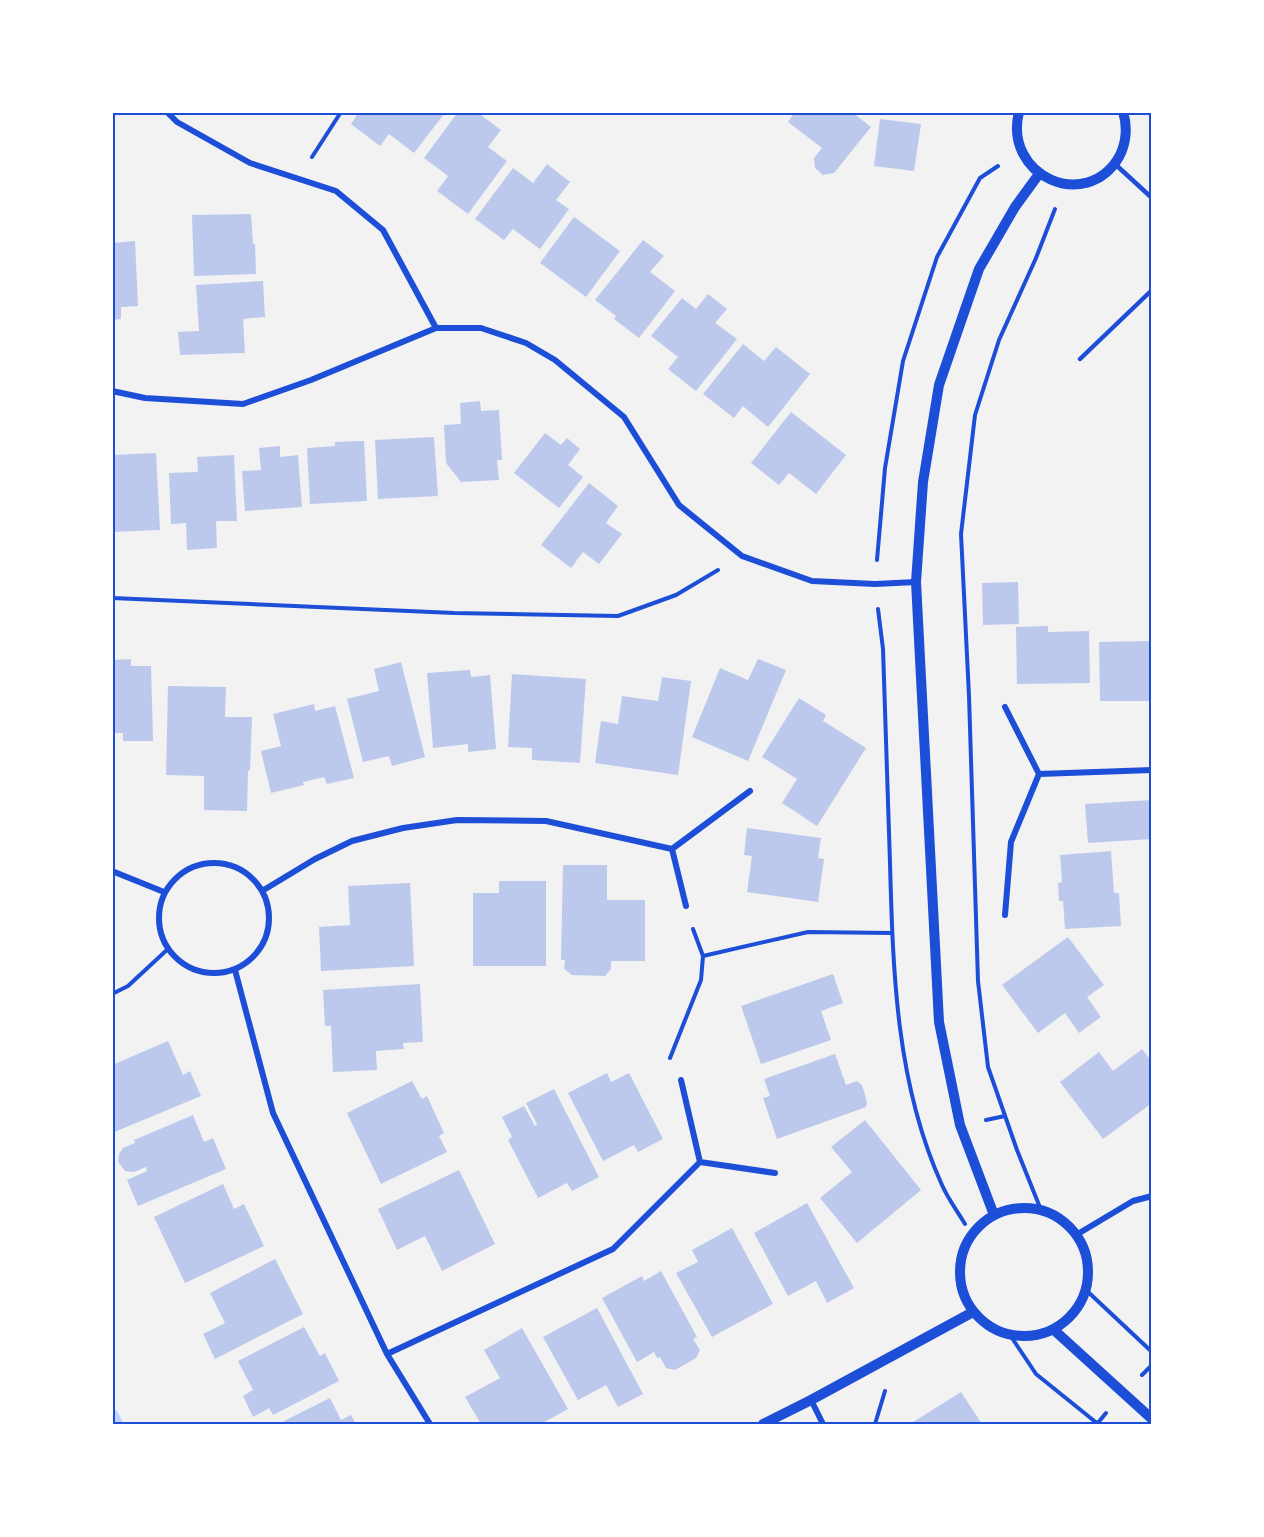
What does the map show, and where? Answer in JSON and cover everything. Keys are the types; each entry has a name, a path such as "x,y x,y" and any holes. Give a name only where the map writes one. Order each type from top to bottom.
{"street":[{"path":"167,112 177,122 250,163 336,191 383,230 436,328"},
{"path":"1019,112 1016,124 1018,143 1026,160 1039,174 1054,182 1070,184 1095,179 1115,164 1123,149 1126,134 1123,112"},
{"path":"994,1215 960,1125 939,1022 916,582 923,482 939,385 979,269 1015,207 1039,174"},
{"path":"112,391 145,398 243,404 311,380 436,328 481,328 526,343 555,360 624,417 679,505 742,556 812,581 875,584 916,582"},
{"path":"1005,707 1039,774 1011,842 1005,915"},
{"path":"1039,774 1152,770"},
{"path":"262,891 315,859 352,841 403,828 457,820 546,821 672,849 750,791"},
{"path":"672,849 686,906"},
{"path":"222,863 240,869 255,881 262,891 268,909 268,931 261,949 247,963 235,970 216,974 196,972 179,962 162,939 158,920 164,892 176,877 202,864 222,863"},
{"path":"112,871 164,892"},
{"path":"235,970 273,1113 387,1353 430,1425"},
{"path":"681,1080 700,1162"},
{"path":"387,1353 613,1250 700,1162"},
{"path":"700,1162 775,1173"},
{"path":"1076,1235 1133,1202 1152,1196"},
{"path":"1018,1208 1041,1210 1055,1215 1076,1235 1085,1252 1088,1271 1086,1290 1079,1307 1068,1320 1054,1330 1032,1337 1010,1335 989,1327 973,1312 963,1294 960,1273 962,1253 972,1235 994,1215 1018,1208"},
{"path":"763,1425 973,1312"},
{"path":"1054,1330 1152,1419"},
{"path":"812,1400 823,1425"}],"lane":[{"path":"1115,164 1152,198"},
{"path":"1080,359 1152,290"}],"path":[{"path":"297,179 341,112"},
{"path":"112,598 454,613 618,616 676,596 742,556"},
{"path":"681,1080 667,1066 701,980 703,956 808,932 892,933"},
{"path":"112,994 128,986 169,948"},
{"path":"1086,1290 1152,1352"},
{"path":"1010,1335 1036,1374 1098,1425"}],"building":[{"path":"359,112 443,112 444,114 414,153 389,134 380,146 351,124"},
{"path":"458,112 477,112 501,130 488,147 507,161 468,214 437,191 448,176 424,158"},
{"path":"795,112 852,112 871,127 834,173 823,175 815,168 814,158 822,148 788,122"},
{"path":"880,119 921,124 914,171 874,166"},
{"path":"547,164 570,182 556,200 569,209 540,249 513,229 504,240 475,219 513,168 533,183"},
{"path":"251,214 256,274 194,276 192,215"},
{"path":"574,217 620,251 586,297 540,263"},
{"path":"643,240 664,256 650,272 675,291 639,338 614,319 616,316 595,300"},
{"path":"135,241 138,306 121,307 121,319 112,320 112,243"},
{"path":"263,281 265,317 243,319 245,353 180,355 178,332 199,331 196,285"},
{"path":"708,294 727,309 715,323 737,339 696,391 668,369 678,357 651,336 682,298 696,309"},
{"path":"743,344 764,361 776,347 810,374 768,427 743,406 734,418 703,394"},
{"path":"480,401 481,411 499,410 502,460 497,460 499,480 461,482 446,463 444,425 461,424 460,403"},
{"path":"791,412 846,455 816,494 789,473 779,485 751,463"},
{"path":"545,433 561,445 567,438 580,449 568,465 583,477 559,508 514,473"},
{"path":"434,437 438,496 378,499 375,440"},
{"path":"364,441 367,501 310,504 307,448 335,446 335,442"},
{"path":"280,446 280,457 298,455 302,507 245,511 242,471 261,470 259,448"},
{"path":"156,453 160,530 112,532 112,455"},
{"path":"234,455 237,521 216,521 217,548 187,550 186,523 171,524 169,473 198,472 197,457"},
{"path":"589,483 618,506 606,523 622,534 599,564 583,552 571,568 541,545"},
{"path":"1018,582 1019,624 983,625 982,583"},
{"path":"1048,626 1048,632 1089,631 1090,683 1017,684 1016,627"},
{"path":"1152,641 1152,701 1100,701 1099,642"},
{"path":"131,659 131,666 151,666 153,741 123,741 123,733 112,733 112,660"},
{"path":"758,659 786,670 748,761 692,737 720,668 748,680"},
{"path":"401,662 425,757 392,766 389,756 363,762 347,699 379,691 374,669"},
{"path":"470,670 471,677 490,675 496,749 468,752 468,744 433,748 427,673"},
{"path":"512,674 586,679 580,763 532,760 532,748 508,747"},
{"path":"662,677 691,681 678,775 595,763 601,721 618,724 622,696 658,701"},
{"path":"168,686 226,687 225,717 252,717 247,811 204,810 204,776 166,775"},
{"path":"799,698 826,715 823,721 866,748 817,826 782,803 797,779 762,757"},
{"path":"314,704 315,711 335,706 354,778 327,784 324,777 303,782 304,785 271,793 261,751 281,746 273,714"},
{"path":"1152,800 1152,839 1088,843 1085,804"},
{"path":"747,828 821,838 818,858 824,859 818,902 747,892 752,856 744,855"},
{"path":"1111,851 1114,893 1119,893 1121,926 1065,929 1063,901 1059,901 1058,883 1062,882 1060,855"},
{"path":"563,865 607,865 607,900 645,900 645,961 611,961 611,969 605,976 572,975 564,969 565,960 561,960"},
{"path":"499,881 546,881 546,966 473,966 473,893 499,893"},
{"path":"410,883 414,966 321,971 319,927 350,925 348,886"},
{"path":"1068,937 1104,985 1087,997 1101,1017 1079,1033 1065,1013 1038,1033 1002,985"},
{"path":"833,974 843,1003 821,1011 831,1040 761,1064 741,1006"},
{"path":"420,984 423,1042 403,1043 404,1049 376,1051 377,1070 333,1072 331,1026 325,1026 323,990"},
{"path":"168,1041 183,1075 190,1071 201,1096 112,1133 112,1065"},
{"path":"1142,1049 1152,1062 1152,1103 1103,1139 1060,1082 1099,1052 1113,1071"},
{"path":"835,1054 846,1085 857,1081 862,1085 867,1102 866,1107 777,1139 763,1098 770,1096 764,1079"},
{"path":"607,1073 611,1082 629,1073 663,1139 638,1152 634,1145 603,1161 568,1093"},
{"path":"412,1081 422,1099 427,1096 444,1133 439,1136 447,1152 381,1184 347,1113"},
{"path":"554,1089 599,1177 572,1191 567,1183 538,1198 508,1140 512,1137 502,1117 524,1106 535,1126 537,1124 526,1103"},
{"path":"193,1115 204,1142 213,1138 226,1169 138,1206 127,1180 147,1171 146,1167 134,1172 125,1171 118,1162 119,1154 123,1148 135,1143 134,1140"},
{"path":"865,1120 921,1190 857,1243 820,1198 852,1172 831,1147"},
{"path":"459,1170 495,1244 442,1271 425,1236 397,1250 378,1209"},
{"path":"223,1184 234,1209 244,1204 264,1246 185,1283 154,1217"},
{"path":"807,1203 854,1288 827,1303 816,1281 788,1296 754,1233"},
{"path":"732,1228 773,1304 712,1337 676,1273 698,1262 692,1250"},
{"path":"275,1259 303,1314 215,1359 203,1334 225,1323 210,1293"},
{"path":"661,1271 697,1337 693,1339 700,1350 696,1358 675,1370 666,1368 654,1352 637,1362 602,1298 642,1276 644,1281"},
{"path":"597,1308 643,1394 618,1407 606,1385 578,1400 543,1337"},
{"path":"304,1327 320,1356 325,1353 339,1381 273,1415 269,1408 253,1417 243,1396 253,1390 238,1361"},
{"path":"522,1328 568,1409 541,1424 481,1424 465,1397 500,1378 484,1350"},
{"path":"961,1392 982,1424 910,1424"},
{"path":"330,1398 341,1420 351,1415 356,1424 278,1424"}],"waterway":[{"path":"112,1416 116,1424"}]}
